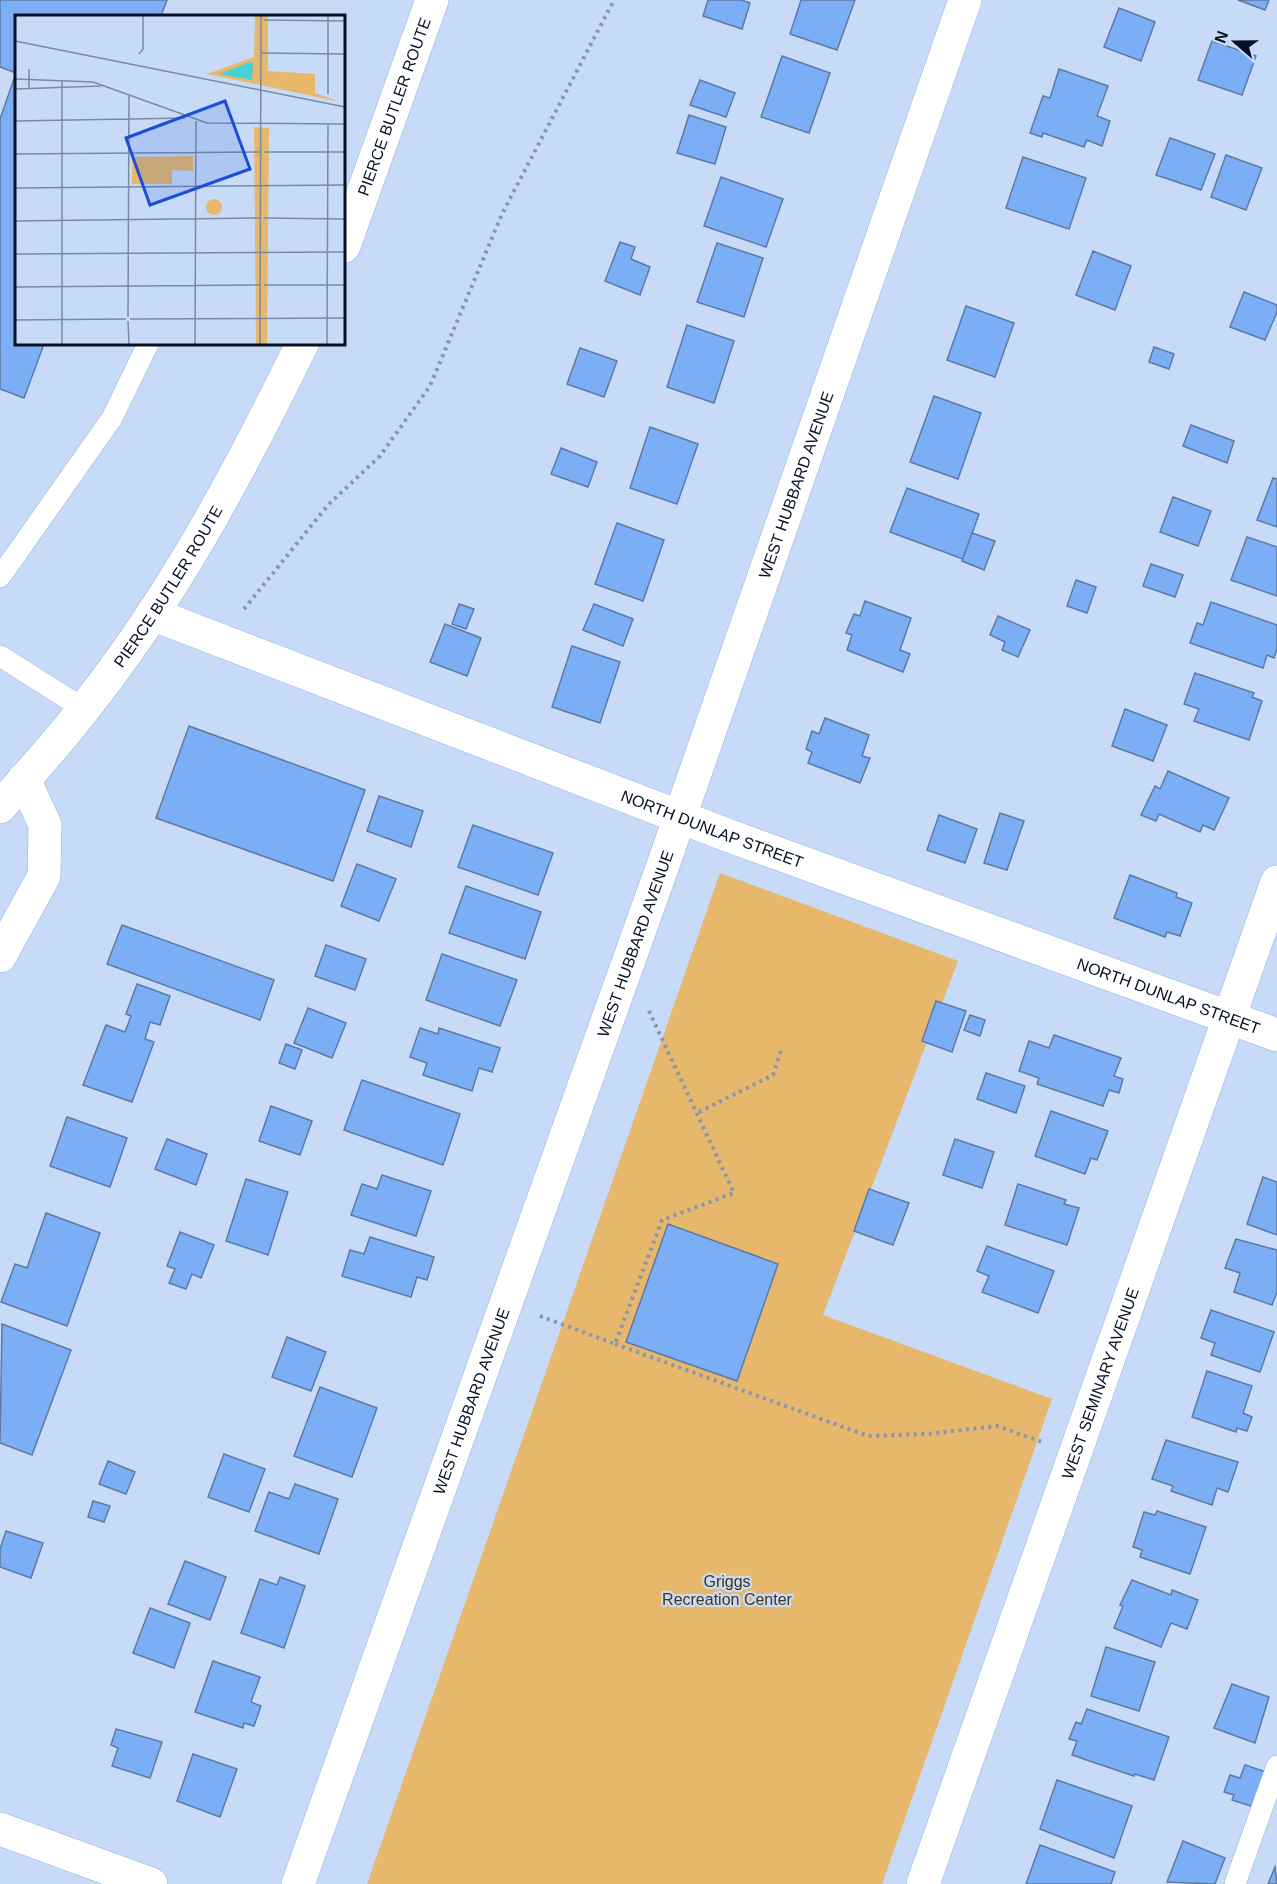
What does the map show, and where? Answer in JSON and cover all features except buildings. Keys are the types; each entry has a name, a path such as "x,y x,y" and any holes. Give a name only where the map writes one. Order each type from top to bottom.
{"street":[{"name":"PIERCE BUTLER ROUTE","path":"345,242 432,0"},
{"name":"WEST HUBBARD AVENUE","path":"298,1884 680,817 964,0"},
{"name":"PIERCE BUTLER ROUTE","path":"0,807 84,709 152,614 256,438 302,345"},
{"name":"NORTH DUNLAP STREET","path":"152,614 680,817 1229,1020 1277,1035"},
{"path":"0,956 44,876 45,825 24,779"},
{"name":"WEST SEMINARY AVENUE","path":"923,1884 1277,882"},
{"path":"2,1835 151,1884"}],"lane":[{"path":"0,577 112,418 148,345"},
{"path":"0,656 84,709"},
{"path":"1235,1884 1277,1766"}],"path":[{"path":"211,636 243,610 328,505 380,456 430,386 502,214 614,0"},
{"path":"615,1344 662,1220 734,1193 699,1112 627,965"},
{"path":"699,1112 773,1075 781,1051"},
{"path":"505,1303 868,1436 927,1434 998,1426 1074,1453"}],"green space":[{"name":"Griggs Recreation Center","path":"720,873 958,961 823,1315 1052,1399 882,1884 367,1884"}]}
